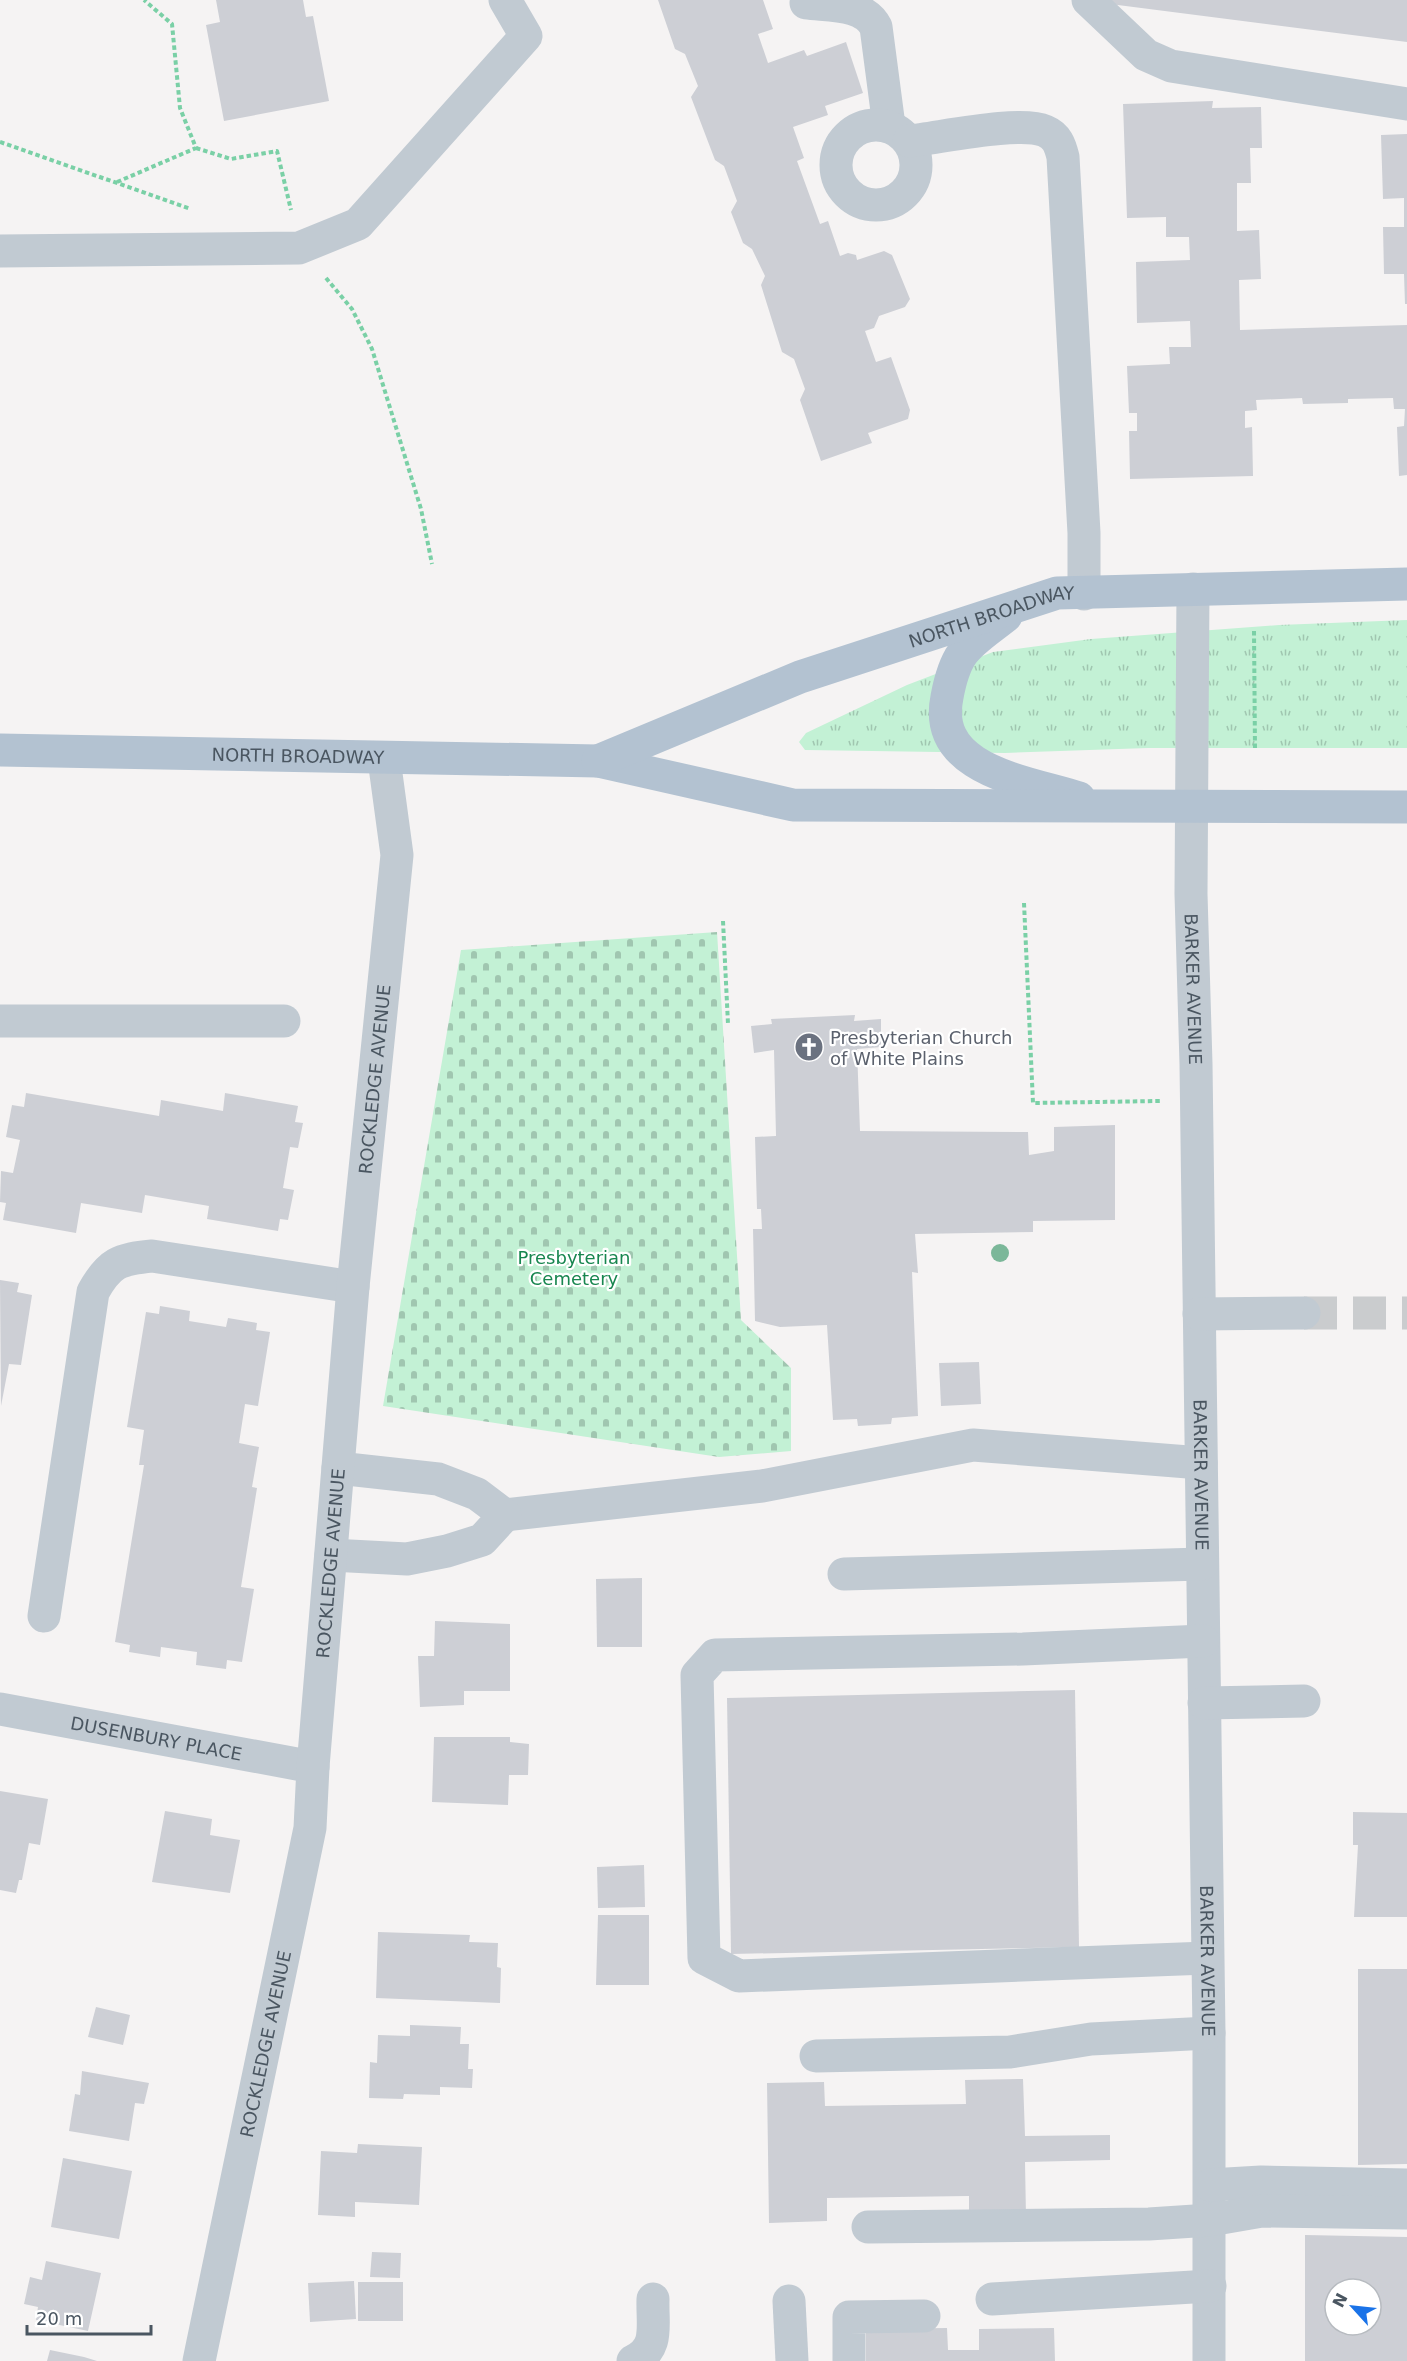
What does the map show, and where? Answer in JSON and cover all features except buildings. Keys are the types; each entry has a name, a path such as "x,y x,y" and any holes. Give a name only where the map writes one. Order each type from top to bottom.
{"main road":[{"name":"NORTH BROADWAY","path":"598,761 800,677 1071,593 1407,584"},
{"path":"1071,593 1011,612 960,654 952,670 944,713 948,735 965,757 987,769 1108,807"},
{"name":"NORTH BROADWAY","path":"0,750 384,759 598,761 794,805 1407,807"}],"street":[{"path":"0,251 299,248 358,224 526,36 505,0"},
{"path":"1088,0 1146,55 1171,66 1407,104"},
{"path":"806,3 853,9 873,20 899,134 1022,127 1045,131 1059,140 1064,168 1084,533 1071,593"},
{"name":"BARKER AVENUE","path":"1193,589 1191,808 1209,2033 1209,2361"},
{"name":"ROCKLEDGE AVENUE","path":"199,2361 310,1828 313,1767 353,1287 397,855 384,759"},
{"path":"0,1021 284,1021"},
{"path":"44,1616 93,1292 104,1272 124,1259 152,1256 353,1287"},
{"path":"1198,1314 1304,1313"},
{"path":"331,1555 407,1559 447,1551 482,1540 506,1515 762,1486 973,1445 1201,1463"},
{"path":"338,1468 438,1479 477,1494 506,1515"},
{"path":"844,1574 1202,1564"},
{"path":"1203,1641 1023,1649 715,1655 697,1675 704,1958 740,1976 1207,1958"},
{"path":"1204,1703 1304,1701"},
{"name":"DUSENBURY PLACE","path":"0,1709 313,1767"},
{"path":"816,2056 1010,2052 1091,2039 1209,2033"},
{"path":"1210,2185 1261,2182 1407,2185"},
{"path":"868,2227 1149,2224 1210,2220 1262,2211 1407,2213"},
{"path":"992,2299 1210,2286"},
{"path":"633,2361 644,2356 652,2347 653,2299"},
{"path":"789,2301 792,2361"},
{"path":"849,2361 849,2317 924,2316"}],"path":[{"path":"144,0 172,24 180,108 196,148"},
{"path":"0,142 202,213"},
{"path":"117,182 196,148 231,159 277,151 299,248 352,309 372,349 421,509 432,564"},
{"path":"1254,631 1256,749"},
{"path":"1024,903 1033,1103 1196,1101"},
{"path":"723,921 728,1024"}],"green space":[{"path":"1407,620 1407,748 1148,748 1005,753 805,750 799,742 806,733 907,685 993,652 1091,639 1279,625"},
{"name":"Presbyterian Cemetery","path":"717,932 741,1320 791,1368 791,1451 719,1457 383,1406 461,950"}],"tunnel":[{"path":"1304,1313 1407,1313"}],"place":[{"name":"Presbyterian Church of White Plains","path":"809,1047"}]}
